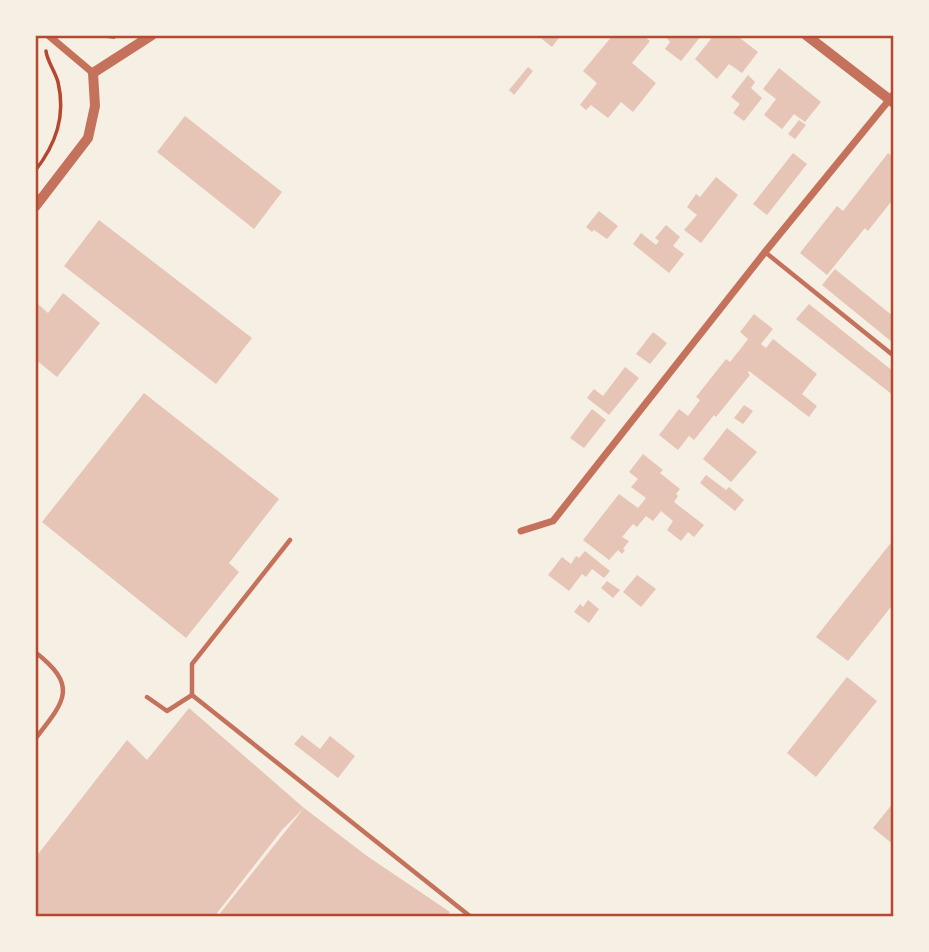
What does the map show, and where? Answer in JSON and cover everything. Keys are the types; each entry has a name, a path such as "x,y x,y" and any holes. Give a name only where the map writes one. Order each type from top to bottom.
{"street":[{"path":"35,207 88,138 95,106 93,73 48,35"},
{"path":"93,73 152,35"},
{"path":"521,531 553,521 765,252 892,99 806,35"}],"lane":[{"path":"765,252 894,356"},
{"path":"192,695 192,664 290,540"},
{"path":"35,652 54,666 64,688 56,713 35,739"},
{"path":"147,697 167,711 192,695"},
{"path":"192,695 471,917"}],"path":[{"path":"95,35 119,35"},
{"path":"35,171 57,136 63,107 57,79 45,52 55,41"}],"building":[{"path":"537,35 561,35 552,47"},
{"path":"613,35 642,35 650,41 632,63 656,83 633,112 621,102 608,118 591,105 586,110 580,105 597,83 583,71"},
{"path":"664,35 702,35 681,61 665,49 670,42"},
{"path":"714,35 724,35 727,38 736,35 758,52 742,73 729,64 717,79 695,59"},
{"path":"528,67 533,71 514,95 509,90"},
{"path":"779,68 821,102 805,122 794,114 782,129 764,115 776,99 763,89"},
{"path":"748,75 755,82 751,88 762,98 744,121 733,113 740,104 731,97"},
{"path":"185,116 282,192 254,229 157,152"},
{"path":"799,120 806,125 795,139 788,134"},
{"path":"793,153 807,164 767,215 753,204"},
{"path":"888,153 894,158 894,198 868,231 865,228 827,275 800,253 837,206 843,211"},
{"path":"716,177 738,195 701,243 684,230 697,215 687,207 696,194 700,197"},
{"path":"599,211 618,226 607,239 586,227"},
{"path":"99,220 252,338 216,384 64,266"},
{"path":"666,225 680,237 673,246 684,254 669,273 633,244 641,233 656,245 659,241 655,238"},
{"path":"835,269 894,317 892,342 822,285"},
{"path":"63,293 100,323 57,377 35,359 35,308 38,304 48,313"},
{"path":"809,304 894,372 894,396 796,319"},
{"path":"754,314 773,329 761,344 766,348 773,339 817,374 802,394 817,406 809,417 749,371 750,375 716,417 714,415 694,440 689,436 678,450 659,435 679,409 688,416 700,400 696,397 726,359 730,362 748,339 740,332"},
{"path":"653,332 667,343 650,364 636,354"},
{"path":"625,367 639,378 609,415 587,398 594,389 603,396"},
{"path":"144,393 279,499 229,563 239,572 186,638 42,522"},
{"path":"744,405 753,411 743,424 734,418"},
{"path":"592,409 606,420 584,448 570,438"},
{"path":"727,428 757,452 731,482 703,459"},
{"path":"643,454 663,470 660,473 680,489 674,502 704,525 694,537 688,532 681,541 667,530 673,521 661,511 653,521 646,516 637,527 633,524 622,537 629,541 622,554 618,550 609,560 583,540 619,494 638,508 646,498 631,487 638,479 629,472"},
{"path":"706,475 726,490 729,487 744,500 735,511 700,483"},
{"path":"894,539 894,603 848,661 816,637"},
{"path":"585,551 610,571 604,578 592,569 586,577 582,574 569,591 548,575 562,557 571,564 576,556 579,558"},
{"path":"637,575 656,589 641,607 623,592"},
{"path":"607,581 620,590 613,598 601,588"},
{"path":"588,600 599,609 589,623 574,612 580,604 583,607"},
{"path":"847,677 877,701 816,777 787,753"},
{"path":"189,708 304,808 282,830 214,917 35,917 35,858 127,740 147,760"},
{"path":"302,735 320,749 330,736 355,756 338,778 294,744"},
{"path":"894,802 894,845 873,828"},
{"path":"304,808 367,856 450,912 446,917 217,917"}]}
